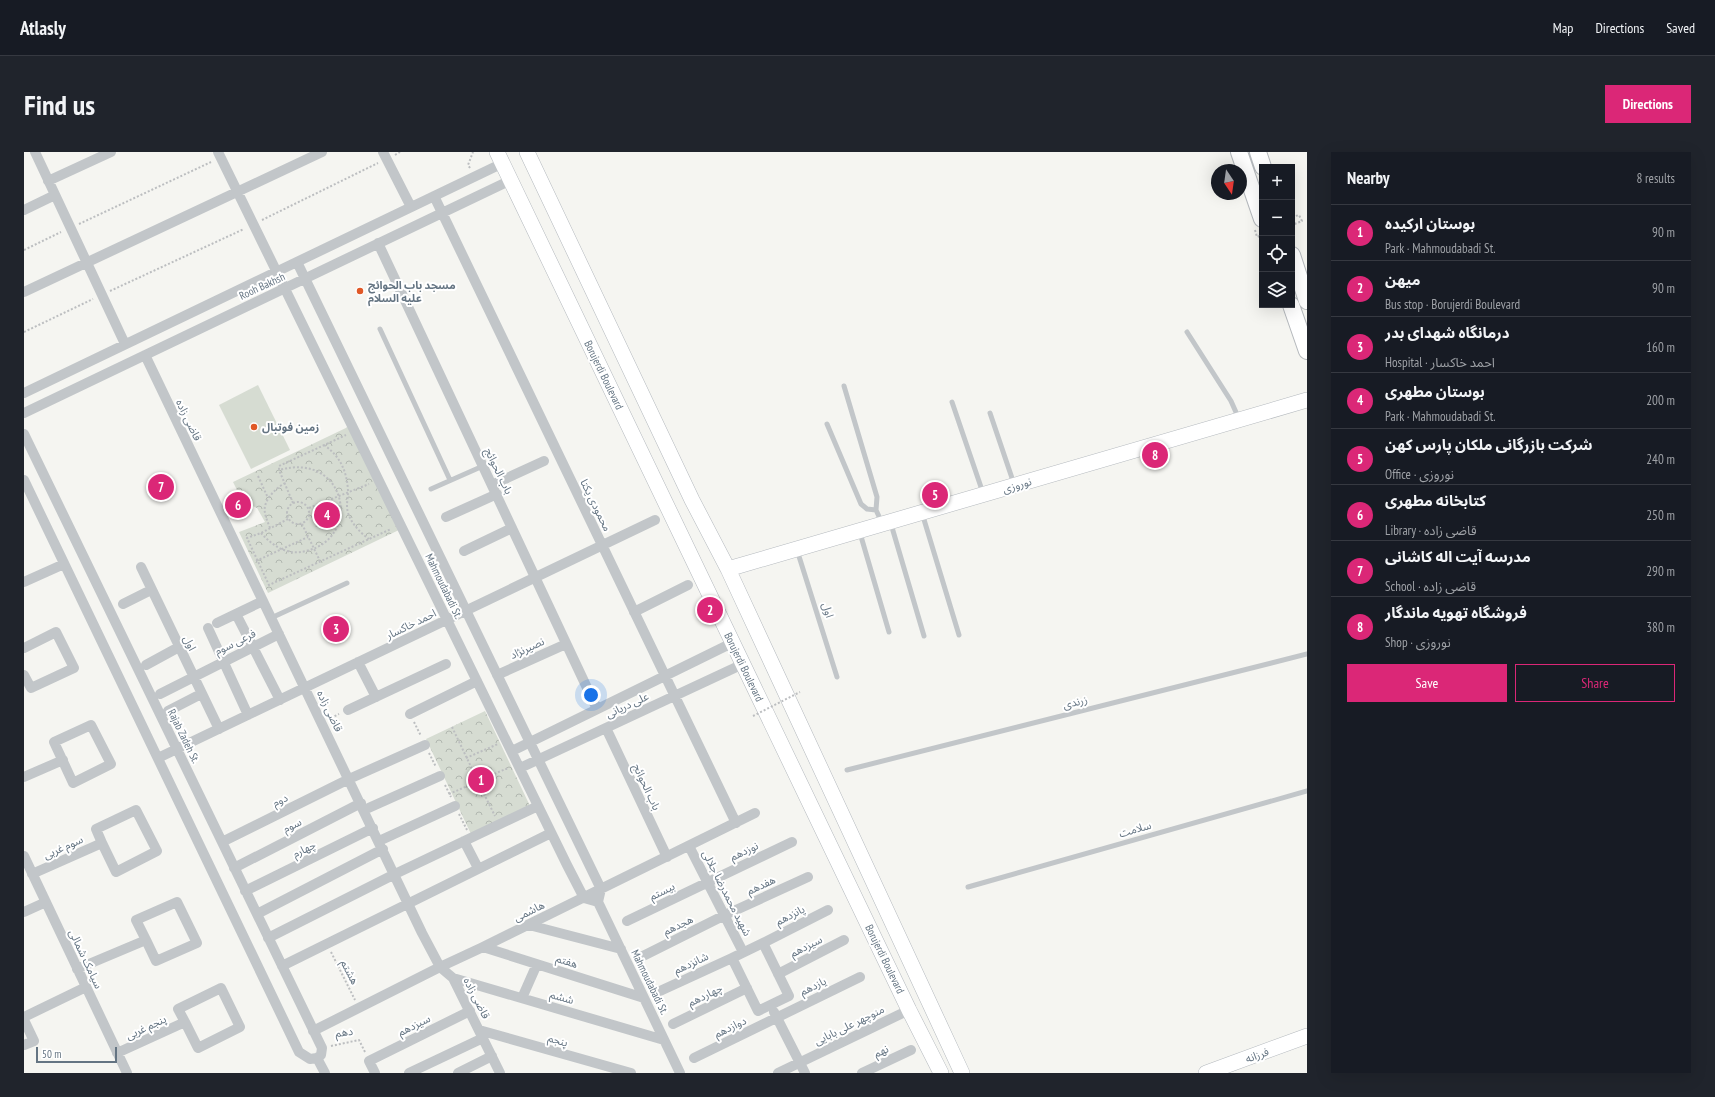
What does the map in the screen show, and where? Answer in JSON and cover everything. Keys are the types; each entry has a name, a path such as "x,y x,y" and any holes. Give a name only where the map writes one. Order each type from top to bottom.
{"main road":[{"name":"Borujerdi Boulevard","path":"527,152 692,500 728,569 962,1073"},
{"path":"1240,152 1258,225"},
{"path":"1258,152 1262,164"},
{"name":"Borujerdi Boulevard","path":"500,158 732,643 909,1010 941,1073"},
{"path":"1295,263 1306,292"},
{"path":"1292,308 1307,351"},
{"name":"نوروزی","path":"728,569 1307,400"},
{"name":"فرزانه","path":"1206,1073 1307,1036"}],"street":[{"path":"35,152 125,344"},
{"path":"48,180 111,152"},
{"path":"24,292 238,192 304,156 322,152"},
{"name":"Mahmoudabadi St.","path":"219,155 584,898"},
{"path":"385,155 411,207"},
{"name":"Rooh Bakhsh","path":"24,393 434,196 500,158"},
{"name":"Rooh Bakhsh","path":"24,413 511,180"},
{"path":"24,210 55,195"},
{"name":"محمودی یکتا","path":"434,196 736,823"},
{"name":"باب الحوائج","path":"378,243 597,709"},
{"name":"Mahmoudabadi St.","path":"297,262 601,889"},
{"name":"قاضی زاده","path":"145,355 408,903 440,967 453,978 501,1073"},
{"name":"Rajab Zadeh St.","path":"24,434 322,1048"},
{"path":"446,517 544,461"},
{"path":"24,480 299,1052 310,1059 317,1058 322,1055 322,1048"},
{"name":"احمد خاکسار","path":"158,758 655,520"},
{"path":"464,551 512,528"},
{"path":"24,582 64,564"},
{"name":"اول","path":"141,567 218,729"},
{"path":"634,612 688,585"},
{"path":"123,604 151,590"},
{"path":"248,715 224,662 212,625 263,601"},
{"path":"236,614 280,700"},
{"path":"24,648 56,632 74,668 31,688 24,675"},
{"name":"فرعی سوم","path":"160,694 279,634"},
{"path":"512,751 732,643"},
{"name":"نصیرنژاد","path":"497,675 566,644"},
{"path":"146,665 179,647"},
{"path":"358,662 376,697"},
{"path":"348,710 446,664"},
{"name":"علی دریانی","path":"519,766 539,760 743,664"},
{"path":"410,714 477,681"},
{"path":"168,711 201,694"},
{"path":"91,725 111,764 73,783 63,760 54,742 91,725"},
{"name":"باب الحوائج","path":"606,728 667,857"},
{"name":"دوم","path":"222,842 349,779 425,745"},
{"path":"24,777 63,760"},
{"name":"سوم","path":"234,868 362,807 440,776"},
{"path":"257,914 455,806"},
{"path":"268,938 395,874 538,806"},
{"path":"136,810 157,851 116,872 102,843 96,829 136,810"},
{"name":"هاشمی","path":"313,1031 440,967 529,925 755,813"},
{"name":"چهارم","path":"246,891 373,828"},
{"path":"282,966 551,833"},
{"path":"468,839 478,868"},
{"name":"نوزدهم","path":"707,882 792,842"},
{"name":"سوم غربی","path":"32,874 102,843"},
{"name":"شهید محمدرضا جلالی","path":"689,846 743,952"},
{"name":"سیامک شمالی","path":"24,856 127,1073"},
{"name":"هفدهم","path":"725,915 808,877"},
{"name":"بیستم","path":"627,921 707,882"},
{"path":"584,898 598,902 601,889"},
{"path":"24,912 46,902"},
{"path":"177,902 197,943 156,961 146,940 136,920 177,902"},
{"name":"Mahmoudabadi St.","path":"598,902 680,1073"},
{"name":"پانزدهم","path":"763,942 828,910"},
{"name":"هجدهم","path":"643,956 725,915"},
{"path":"529,925 621,949"},
{"path":"77,969 146,940"},
{"name":"سیزدهم","path":"778,974 844,940"},
{"name":"شهید محمدرضا جلالی","path":"763,942 789,996 758,1011 732,958 763,942"},
{"name":"هفتم","path":"483,947 644,998"},
{"name":"شانزدهم","path":"660,991 732,958"},
{"path":"522,998 537,964"},
{"name":"یازدهم","path":"777,1017 860,977"},
{"name":"ششم","path":"453,978 664,1040"},
{"path":"24,1017 86,987"},
{"name":"پنجم غربی","path":"221,988 240,1027 198,1048 185,1022 178,1009 221,988"},
{"name":"چهاردهم","path":"673,1024 747,988"},
{"path":"771,1004 805,1073"},
{"name":"منوچهر علی بابایی","path":"778,1073 909,1010"},
{"name":"سیزدهم","path":"369,1061 470,1011"},
{"name":"دوازدهم","path":"694,1058 777,1017"},
{"path":"24,1020 34,1041 24,1045"},
{"name":"پنجم غربی","path":"117,1053 185,1022"},
{"path":"409,1073 481,1034"},
{"name":"پنجم","path":"481,1034 631,1073"},
{"name":"نهم","path":"862,1073 911,1050"},
{"path":"458,1073 492,1056"},
{"path":"317,1058 325,1073"},
{"path":"369,1061 375,1073"}],"lane":[{"path":"380,329 450,480"},
{"path":"1187,332 1231,401 1240,420"},
{"path":"844,386 877,497 876,510"},
{"path":"952,402 984,495"},
{"path":"990,413 1015,486"},
{"path":"827,424 861,504 867,509 876,510 887,523 924,636"},
{"path":"431,489 483,466"},
{"path":"922,513 959,635"},
{"path":"859,531 889,632"},
{"name":"اول","path":"797,549 837,677"},
{"path":"271,618 347,583"},
{"name":"زرندی","path":"848,770 1307,654"},
{"name":"سلامت","path":"968,887 1307,791"}],"path":[{"path":"24,332 254,224 385,155 400,152"},
{"path":"468,165 473,152"},
{"path":"24,250 219,155"},
{"path":"1295,216 1299,215 1302,221 1295,224"},
{"path":"1258,225 1257,237 1260,236"},
{"path":"293,503 279,470 279,466 350,434"},
{"path":"324,445 333,452 345,472 348,492 347,507 350,517 362,534 369,539"},
{"path":"260,533 271,544 281,550 299,553 314,549 326,542 335,532 340,519 341,505 338,495 330,480 319,472 306,467 293,466 279,470"},
{"path":"258,476 268,499"},
{"path":"308,508 379,480"},
{"path":"270,528 264,512 268,499 277,488 285,483"},
{"path":"300,502 308,508 308,519 302,524 294,524 288,519 288,509 293,503 300,502"},
{"path":"288,519 247,538 269,585 396,527"},
{"path":"302,524 320,561"},
{"path":"246,566 308,537"},
{"path":"753,716 800,692"},
{"path":"322,722 348,710"},
{"path":"410,714 455,806 468,839"},
{"path":"452,727 474,773"},
{"path":"466,758 500,743"},
{"path":"487,777 519,766"},
{"path":"482,772 487,777 488,783 482,790 476,791 470,785 470,778 474,773 482,772"},
{"path":"449,794 470,785"},
{"path":"482,790 498,821"},
{"name":"هشتم","path":"327,943 360,1008"},
{"name":"دهم","path":"322,1048 359,1040 369,1061"}],"green space":[{"name":"زمین فوتبال","path":"258,385 290,450 251,469 219,405"},
{"path":"350,426 401,529 268,593 239,532 265,522 257,508 243,502 233,482"},
{"path":"485,711 530,806 471,834 426,739"}],"place":[{"name":"مسجد باب الحوائج علیه السلام","path":"360,291"},
{"name":"زمین فوتبال","path":"254,427"},
{"name":"فروشگاه تهویه ماندگار","path":"1155,455"},
{"name":"مدرسه آیت اله کاشانی","path":"161,487"},
{"name":"شرکت بازرگانی ملکان پارس کهن","path":"935,495"},
{"name":"کتابخانه مطهری","path":"238,505"},
{"name":"بوستان مطهری","path":"327,515"},
{"name":"میهن","path":"710,610"},
{"name":"درمانگاه شهدای بدر","path":"336,629"},
{"name":"بوستان ارکیده","path":"481,780"}]}
